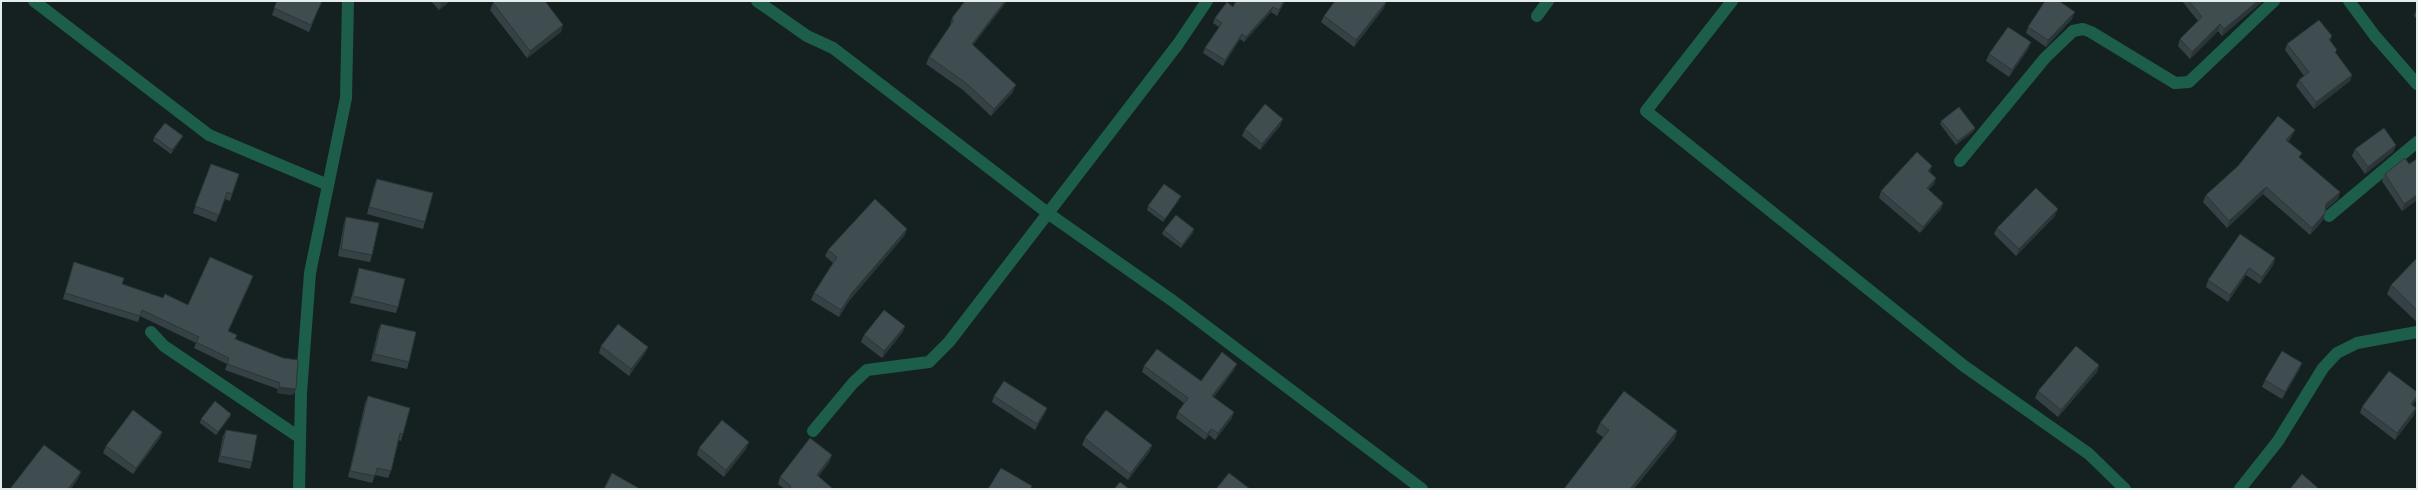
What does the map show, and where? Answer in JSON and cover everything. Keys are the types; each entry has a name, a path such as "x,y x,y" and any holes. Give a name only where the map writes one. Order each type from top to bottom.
{"street":[{"path":"34,1 209,135 328,185"},
{"path":"299,489 299,437 310,273 346,98 348,1"},
{"path":"757,1 808,36 833,48 1049,214 1173,301 1422,489"},
{"path":"813,431 853,383 867,370 929,362 949,342 1018,250 1049,214 1178,44 1207,1"},
{"path":"1536,16 1548,1"},
{"path":"1732,1 1646,111 1964,366 2089,454 2125,489"},
{"path":"1960,161 2045,58 2073,31 2083,29 2091,32 2175,83 2182,84 2189,82 2274,1"},
{"path":"2350,1 2374,36 2417,84"},
{"path":"2329,216 2417,142"},
{"path":"151,332 164,346 299,437"},
{"path":"2240,489 2278,441 2323,368 2337,353 2356,343 2417,332"}],"building":[{"path":"277,1 322,1 311,25 274,8"},
{"path":"495,1 545,1 563,25 530,51 493,3"},
{"path":"965,1 1005,1 972,44 1016,85 994,109 966,83 929,57 954,20 952,18"},
{"path":"1236,1 1284,1 1279,10 1273,7 1246,37 1242,34 1225,60 1205,48 1222,23 1215,18 1227,2 1233,7"},
{"path":"1335,1 1387,1 1356,40 1324,16"},
{"path":"2045,1 2059,1 2075,12 2048,40 2028,27"},
{"path":"2189,1 2258,1 2224,29 2220,24 2192,52 2180,39 2202,17"},
{"path":"2319,20 2332,36 2329,39 2337,50 2335,52 2352,75 2316,102 2299,80 2309,72 2287,44"},
{"path":"2008,27 2031,42 2012,70 1989,54"},
{"path":"1265,104 1283,119 1262,144 1245,129"},
{"path":"1959,107 1975,128 1958,141 1941,121"},
{"path":"2278,116 2295,130 2286,140 2302,153 2299,157 2340,192 2326,204 2325,213 2312,228 2266,187 2229,221 2206,195 2238,166"},
{"path":"165,123 183,136 172,150 154,137"},
{"path":"2384,128 2396,145 2368,167 2355,149"},
{"path":"1917,152 1932,166 1928,171 1936,178 1927,188 1943,203 1923,227 1881,191"},
{"path":"2405,158 2409,164 2417,159 2417,195 2404,204 2385,174"},
{"path":"211,164 239,174 232,194 227,192 219,215 195,206"},
{"path":"377,179 433,193 425,222 369,207"},
{"path":"1164,184 1181,196 1165,219 1148,206"},
{"path":"2036,188 2058,209 2019,249 1997,228"},
{"path":"875,199 907,229 851,294 841,310 814,293 837,257 828,250"},
{"path":"1176,215 1194,229 1182,245 1164,230"},
{"path":"346,217 379,223 372,255 341,249"},
{"path":"2240,234 2275,258 2262,277 2249,268 2230,295 2208,280"},
{"path":"210,257 253,276 228,331 237,335 235,339 283,358 298,360 296,389 279,387 280,383 227,364 229,358 196,342 199,337 142,310 140,316 65,293 74,262 124,278 122,284 163,298 165,294 188,305"},
{"path":"2417,258 2417,310 2391,285"},
{"path":"359,268 405,279 398,307 353,296"},
{"path":"884,310 905,326 884,351 864,335"},
{"path":"381,324 416,332 409,362 374,354"},
{"path":"618,324 648,347 631,369 601,346"},
{"path":"2076,346 2099,365 2061,410 2038,391"},
{"path":"1157,349 1201,381 1222,352 1237,364 1212,396 1234,412 1218,433 1211,429 1207,434 1178,412 1188,398 1144,366"},
{"path":"2282,351 2302,363 2285,392 2265,380"},
{"path":"2389,371 2417,392 2417,396 2411,404 2416,408 2397,433 2362,407"},
{"path":"1004,381 1047,408 1037,424 994,396"},
{"path":"1624,391 1677,431 1630,489 1564,489 1609,430 1600,423"},
{"path":"368,396 410,408 403,434 400,433 391,471 377,468 375,476 350,471"},
{"path":"215,401 231,414 218,432 201,419"},
{"path":"133,410 162,432 136,468 106,446"},
{"path":"1106,410 1152,445 1130,474 1085,438"},
{"path":"722,420 749,442 726,470 699,448"},
{"path":"226,430 257,435 252,462 220,456"},
{"path":"810,438 832,455 817,475 833,489 789,489 791,486 780,477"},
{"path":"44,445 81,472 68,489 10,489"},
{"path":"1001,468 1032,486 1030,489 988,489"},
{"path":"612,473 640,489 604,489"},
{"path":"1229,473 1250,489 1216,489"},
{"path":"2302,474 2319,489 2290,489"},
{"path":"1120,482 1129,489 1114,489"}]}
